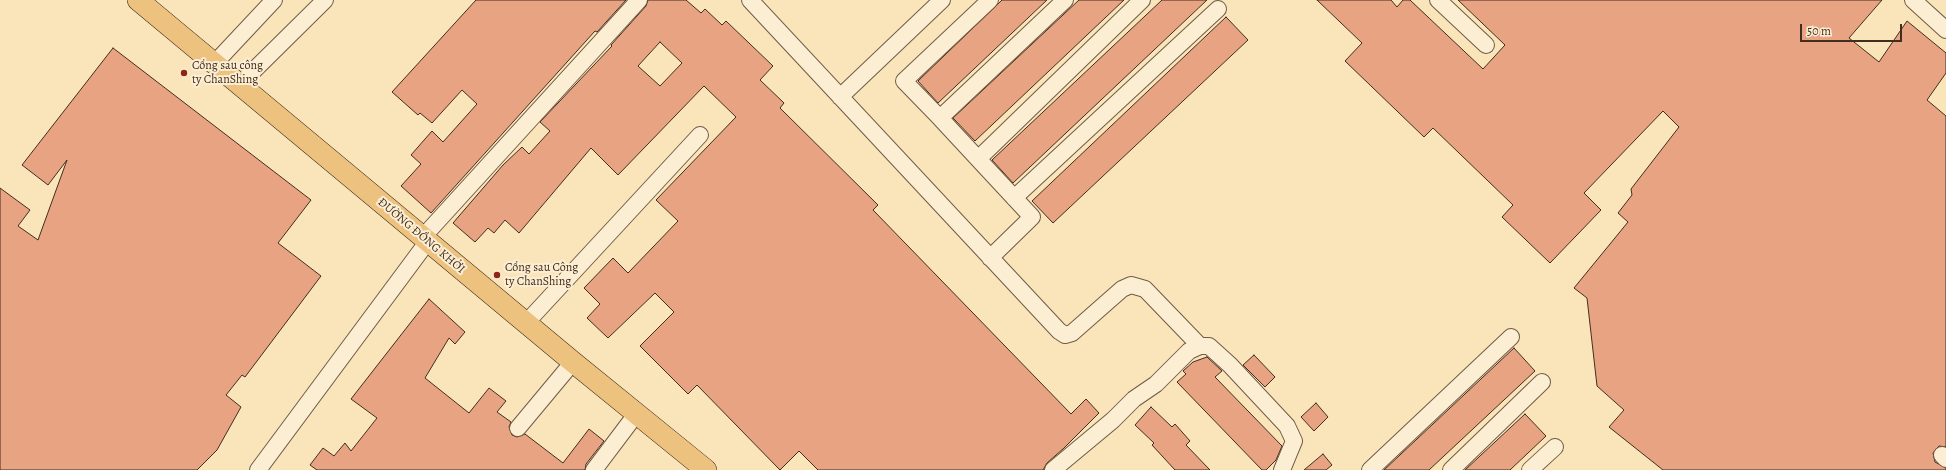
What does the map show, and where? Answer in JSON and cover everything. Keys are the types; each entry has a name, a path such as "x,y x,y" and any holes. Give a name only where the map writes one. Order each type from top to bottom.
{"main road":[{"name":"ĐƯỜNG ĐỒNG KHỞI","path":"138,0 573,362 706,470"}],"street":[{"path":"214,64 274,0"},
{"path":"239,85 325,0"},
{"path":"258,470 426,239 639,0"},
{"path":"750,0 1059,331 1065,335 1072,333 1122,288 1131,285 1145,289 1200,346"},
{"path":"840,97 942,0"},
{"path":"990,0 904,81 1032,216 990,258"},
{"path":"940,118 1065,0"},
{"path":"978,158 1142,0"},
{"path":"1438,0 1486,45"},
{"path":"1913,0 1946,30"},
{"path":"1014,198 1218,9"},
{"path":"526,323 700,135"},
{"path":"1370,470 1511,337"},
{"path":"1053,470 1113,420 1134,399 1156,384 1189,351 1200,346 1209,346 1230,365 1287,426 1294,441 1282,470"},
{"path":"518,428 573,362"},
{"path":"1451,470 1542,382"},
{"path":"601,468 636,413"},
{"path":"1530,470 1555,447"}],"building":[{"path":"476,0 626,0 597,32 595,31 431,213 401,186 421,164 411,155 432,131 443,142 477,104 462,90 432,123 420,113 418,115 392,92"},
{"path":"648,0 686,0 701,13 705,9 722,25 726,21 773,66 760,80 784,103 780,108 878,205 873,210 1071,414 1086,399 1099,413 1047,463 1043,470 818,470 799,451 780,470 697,385 688,394 640,346 674,312 655,293 608,338 587,318 600,304 584,288 613,258 628,273 678,221 656,200 736,117 704,86 618,175 591,148 519,233 505,220 494,233 488,228 475,242 453,223 503,165 522,147 529,154 550,131 540,122 612,46 611,45 646,6","holes":["660,42 682,63 660,86 638,66"]},
{"path":"1002,0 1047,0 938,103 918,81"},
{"path":"1079,0 1124,0 975,141 953,118"},
{"path":"1162,0 1207,0 1013,183 992,160"},
{"path":"1317,0 1391,0 1397,7 1403,0 1410,0 1483,69 1505,45 1458,0 1882,0 1849,38 1879,62 1907,21 1946,53 1946,73 1927,100 1946,116 1946,447 1939,446 1933,453 1935,462 1946,468 1946,470 1663,470 1609,427 1624,410 1597,386 1587,298 1574,288 1628,222 1618,213 1632,195 1631,189 1679,127 1663,111 1584,193 1601,210 1550,263 1502,217 1513,205 1433,128 1424,137 1345,61 1362,43"},
{"path":"1226,17 1248,40 1053,223 1032,201"},
{"path":"113,48 311,200 278,243 321,276 245,377 242,375 226,395 241,407 217,450 197,470 0,470 0,188 30,210 18,226 38,240 67,160 48,185 22,165"},
{"path":"429,299 465,332 455,344 449,338 425,378 469,413 489,388 506,401 497,412 511,422 509,427 512,435 517,437 525,434 563,463 589,429 604,441 586,464 585,470 317,470 310,465 323,448 334,456 345,443 351,451 377,418 351,399"},
{"path":"1514,348 1535,371 1429,470 1384,470"},
{"path":"1254,355 1275,377 1265,387 1243,365"},
{"path":"1207,357 1222,371 1215,377 1282,446 1276,460 1266,470 1262,470 1177,382 1186,374 1183,371 1193,362"},
{"path":"1316,403 1328,417 1314,431 1301,417"},
{"path":"1151,407 1172,427 1175,424 1190,441 1186,445 1210,470 1175,470 1152,445 1154,443 1135,425"},
{"path":"1525,414 1546,436 1510,470 1465,470"},
{"path":"1323,454 1332,465 1326,470 1304,470"}],"place":[{"name":"Cổng sau công ty ChanShing","path":"184,73"},
{"name":"Cổng sau Công ty ChanShing","path":"497,275"}]}
